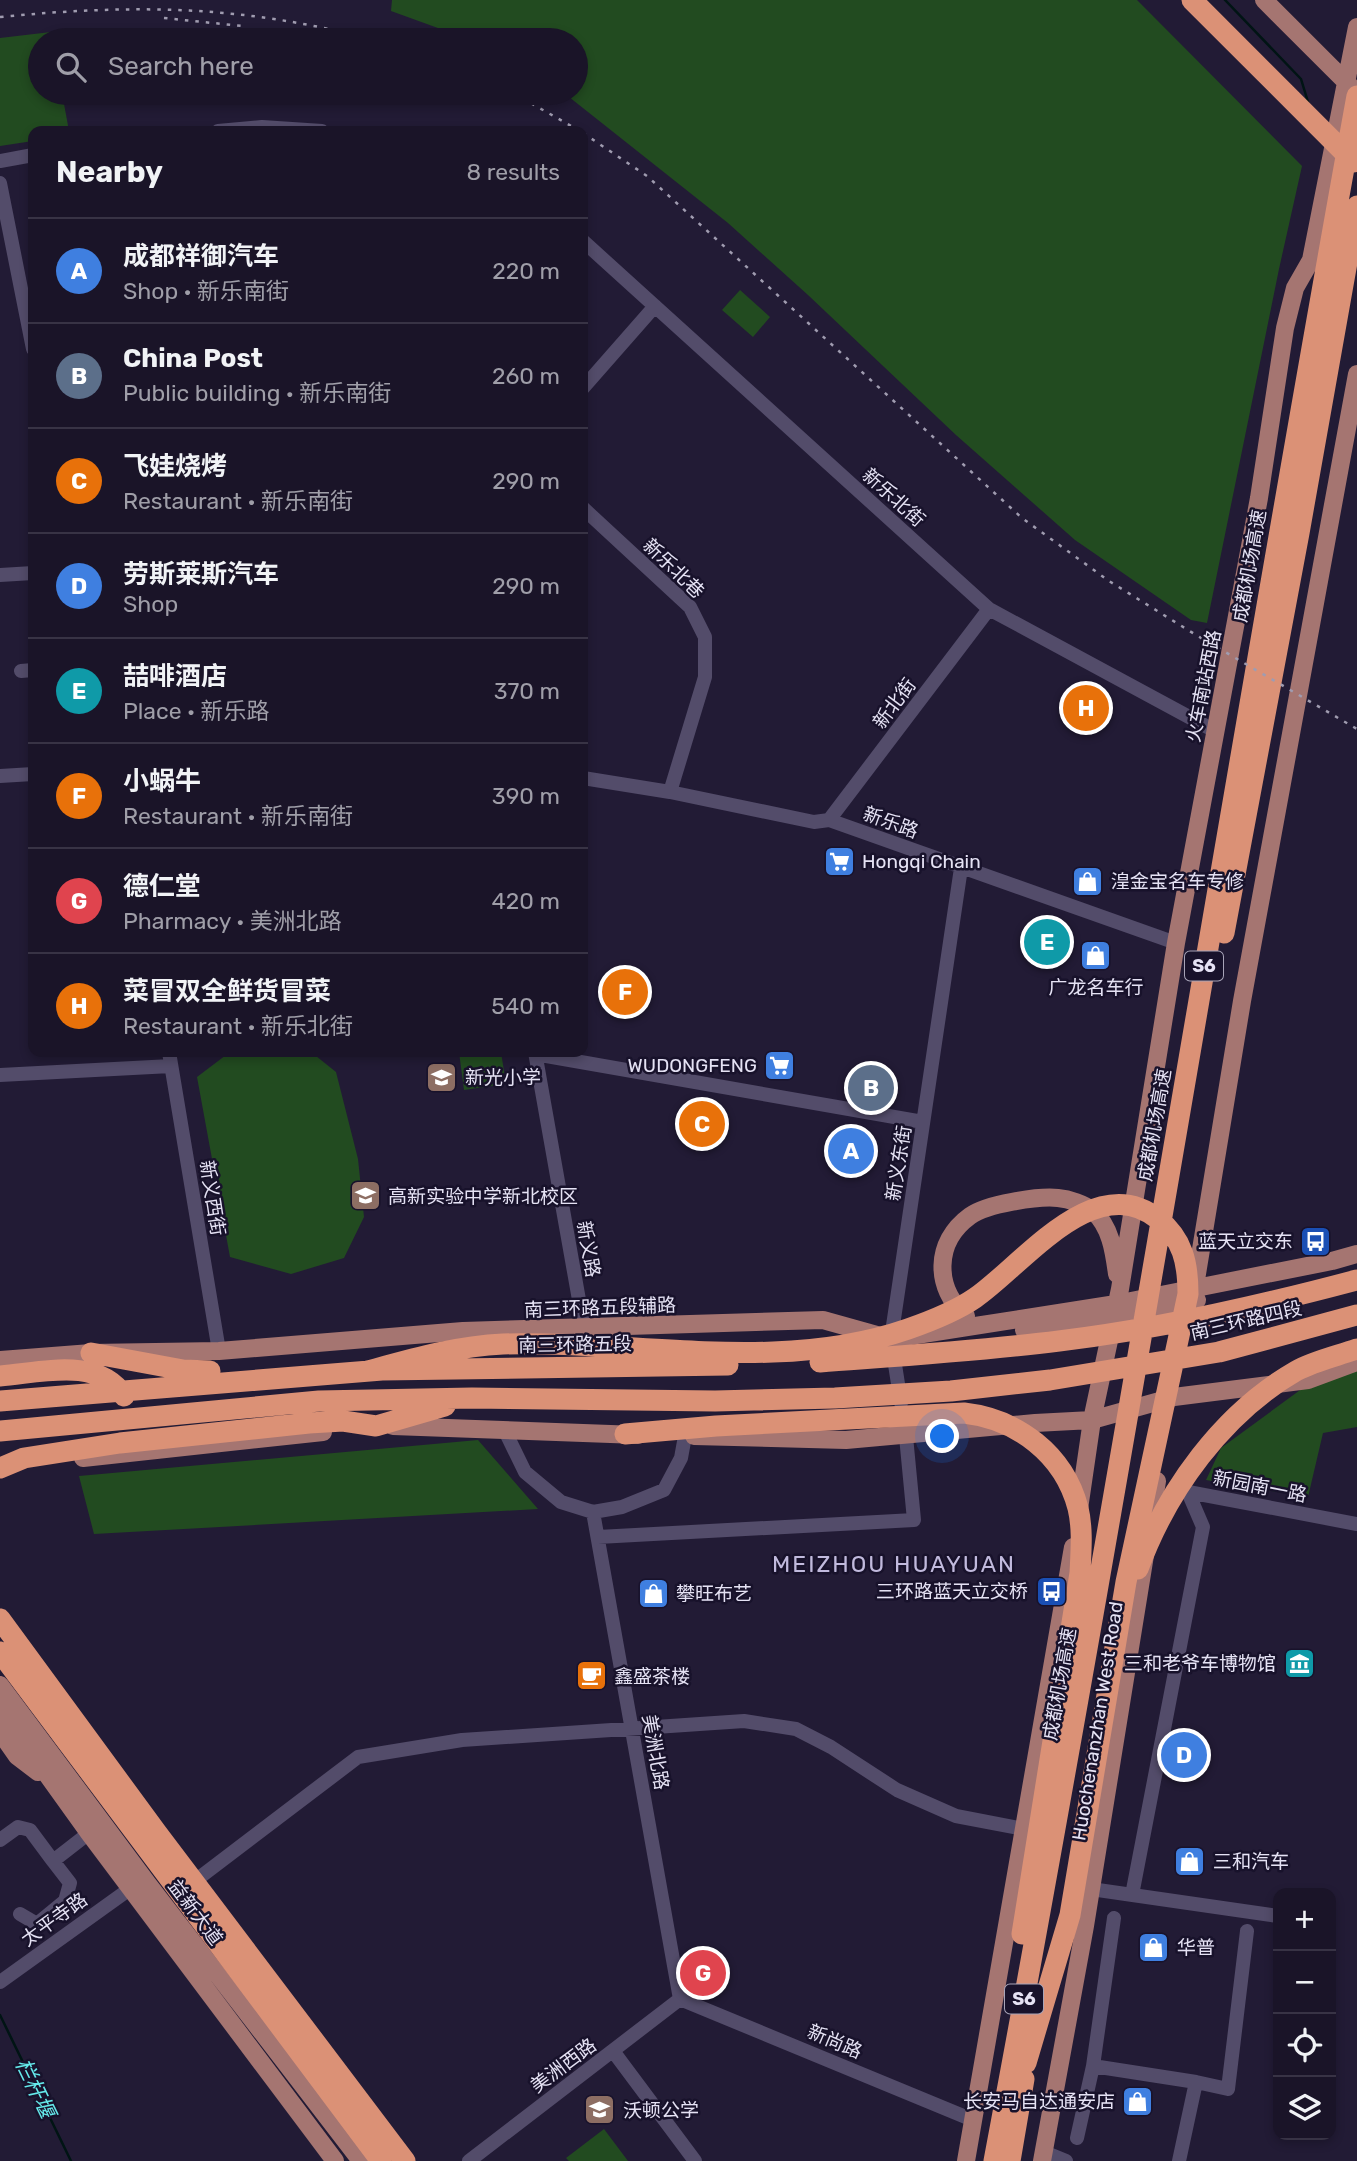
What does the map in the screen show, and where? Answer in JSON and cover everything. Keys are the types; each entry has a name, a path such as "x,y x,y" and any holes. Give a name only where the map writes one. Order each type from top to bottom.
{"highway":[{"path":"1192,0 1357,164"},
{"path":"1210,0 1357,145"},
{"name":"成都机场高速","path":"994,2161 1109,1528 1354,90"},
{"name":"成都机场高速","path":"1010,2161 1135,1458 1212,1000 1357,206"},
{"path":"368,1371 456,1349 502,1344 743,1352 839,1346 908,1329 972,1300 992,1286 1055,1230 1074,1217 1093,1209 1119,1205 1143,1210 1156,1217 1178,1238 1188,1273 1188,1294 1126,1582 1070,1914 1027,2063"},
{"name":"南三环路四段","path":"1149,1327 1266,1304 1357,1280"},
{"name":"南三环路四段","path":"472,1398 715,1401 951,1391 1050,1380 1219,1352 1357,1315"},
{"path":"1333,1322 1357,1321"},
{"name":"南三环路五段","path":"0,1401 368,1371 821,1362 1059,1341 1149,1327"},
{"path":"1122,1614 1142,1558 1158,1525 1173,1497 1213,1441 1246,1408 1298,1370 1357,1349"},
{"path":"91,1353 183,1370 310,1374"},
{"path":"0,1376 75,1370 107,1377 114,1383 125,1398 127,1414 124,1424 109,1437 77,1449"},
{"path":"0,1468 24,1458 77,1449 309,1423 343,1421 376,1426 472,1398"},
{"path":"0,1431 319,1401 472,1398"},
{"path":"625,1434 949,1412 985,1416 1014,1427 1038,1443 1063,1475 1077,1506 1082,1532 1080,1573 1005,2040 994,2161"},
{"path":"0,1603 10,1617 21,1646"},
{"path":"0,1619 157,1833 405,2161"},
{"path":"0,1652 381,2161"}],"main road":[{"path":"1264,0 1354,90"},
{"name":"火车南站西路","path":"966,2161 1072,1560 1092,1420 1118,1296 1176,943 1259,498 1284,328 1295,288 1311,260 1354,90 1357,27"},
{"path":"1311,260 1340,256 1357,268"},
{"path":"1194,1288 1242,1001 1357,374"},
{"path":"1118,1296 1111,1240 1103,1223 1092,1210 1059,1198 982,1209 965,1220 949,1240 944,1256 943,1283 950,1299 974,1324 992,1331 1007,1332 1078,1324 1311,1276 1357,1257"},
{"name":"南三环路五段辅路","path":"0,1360 91,1353 219,1351 463,1331 823,1320 891,1339 1118,1296 1194,1288 1357,1257"},
{"name":"Huochenanzhan West Road","path":"1043,2156 1091,1889 1157,1485 1194,1288"},
{"path":"0,1468 376,1426 846,1440 1092,1420 1174,1397 1307,1380 1357,1362"},
{"path":"0,1669 65,1758 60,1781 17,1756 0,1732"},
{"name":"益新大道","path":"0,1685 89,1833 335,2161"},
{"name":"益新大道","path":"0,1709 164,1905 361,2161"}],"street":[{"path":"0,161 28,156"},
{"path":"0,183 28,324"},
{"name":"新乐北街","path":"588,246 989,608 1215,732"},
{"path":"588,382 655,306"},
{"name":"新乐北巷","path":"588,513 690,607 705,637 705,677 670,792"},
{"path":"0,575 28,573"},
{"name":"新北街","path":"829,820 989,608"},
{"path":"0,776 28,774"},
{"name":"新乐路","path":"588,779 670,792 814,822 829,820 1176,943"},
{"name":"新义东街","path":"598,1537 914,1520 906,1434 891,1339 961,868"},
{"name":"新义路","path":"536,1057 584,1328"},
{"path":"557,1057 923,1122"},
{"path":"0,1075 170,1059"},
{"name":"新义西街","path":"170,1059 219,1351"},
{"path":"505,1431 525,1472 561,1502 593,1511 622,1507 664,1490 681,1458 685,1436"},
{"name":"新园南一路","path":"1157,1485 1357,1524"},
{"path":"1132,1895 1203,1527 1188,1492"},
{"name":"美洲北路","path":"593,1511 680,1999"},
{"path":"164,1905 358,1757 462,1740 744,1721 796,1729 831,1747 897,1790 956,1816 1024,1829"},
{"path":"0,1840 18,1827 30,1830 70,1884 65,1901 37,1924 20,1914"},
{"path":"53,1861 89,1833"},
{"name":"太平寺路","path":"0,1982 131,1888"},
{"path":"1091,1889 1273,1915"},
{"path":"1077,2138 1093,2066 1114,1917"},
{"path":"1093,2066 1228,2089 1247,1931"},
{"name":"美洲西路","path":"469,2161 680,1999"},
{"name":"新尚路","path":"680,1999 973,2120"},
{"path":"613,2051 695,2161"},
{"path":"1179,2161 1196,2082"},
{"path":"1043,2156 1066,2161"}],"green space":[{"path":"392,0 1137,0 1302,166 1207,623 1191,620 1075,540 956,435 728,223 579,105 588,105 588,28 438,28 391,11"},
{"path":"28,35 28,105 64,105 68,126 28,126 28,142 0,146 0,38"},
{"path":"740,290 770,317 753,337 722,310"},
{"path":"223,1057 317,1057 336,1072 358,1159 364,1217 344,1258 291,1274 230,1257 197,1077"},
{"path":"460,1057 502,1057 506,1084 464,1090"},
{"path":"1357,1370 1357,1427 1323,1433 1308,1497 1206,1480 1221,1448 1307,1385"},
{"path":"478,1440 538,1509 94,1534 79,1476"},
{"path":"604,2129 628,2161 569,2161 566,2158"}],"waterway":[{"path":"1225,0 1301,79 1308,102"},
{"name":"栏杆堰","path":"0,2015 71,2161"}],"railway":[{"path":"0,17 97,10 188,10 326,28"},
{"path":"164,18 242,26"},
{"path":"534,105 571,126"},
{"path":"588,136 647,176 1022,518 1109,581 1357,729"}],"place":[{"name":"菜冒双全鲜货冒菜","path":"1086,708"},
{"name":"Hongqi Chain","path":"839,861"},
{"name":"湟金宝名车专修","path":"1088,881"},
{"name":"喆啡酒店","path":"1047,942"},
{"name":"广龙名车行","path":"1096,956"},
{"name":"小蜗牛","path":"625,992"},
{"name":"WUDONGFENG","path":"780,1065"},
{"name":"新光小学","path":"442,1077"},
{"name":"China Post","path":"871,1088"},
{"name":"飞娃烧烤","path":"702,1124"},
{"name":"成都祥御汽车","path":"851,1151"},
{"name":"高新实验中学新北校区","path":"365,1196"},
{"name":"蓝天立交东","path":"1316,1241"},
{"name":"三环路蓝天立交桥","path":"1051,1591"},
{"name":"攀旺布艺","path":"653,1593"},
{"name":"三和老爷车博物馆","path":"1299,1663"},
{"name":"鑫盛茶楼","path":"591,1676"},
{"name":"劳斯莱斯汽车","path":"1184,1755"},
{"name":"三和汽车","path":"1190,1861"},
{"name":"华普","path":"1154,1947"},
{"name":"德仁堂","path":"703,1973"},
{"name":"长安马自达通安店","path":"1138,2101"},
{"name":"沃顿公学","path":"600,2110"}],"district":[{"name":"MEIZHOU HUAYUAN","path":"894,1564"}]}
